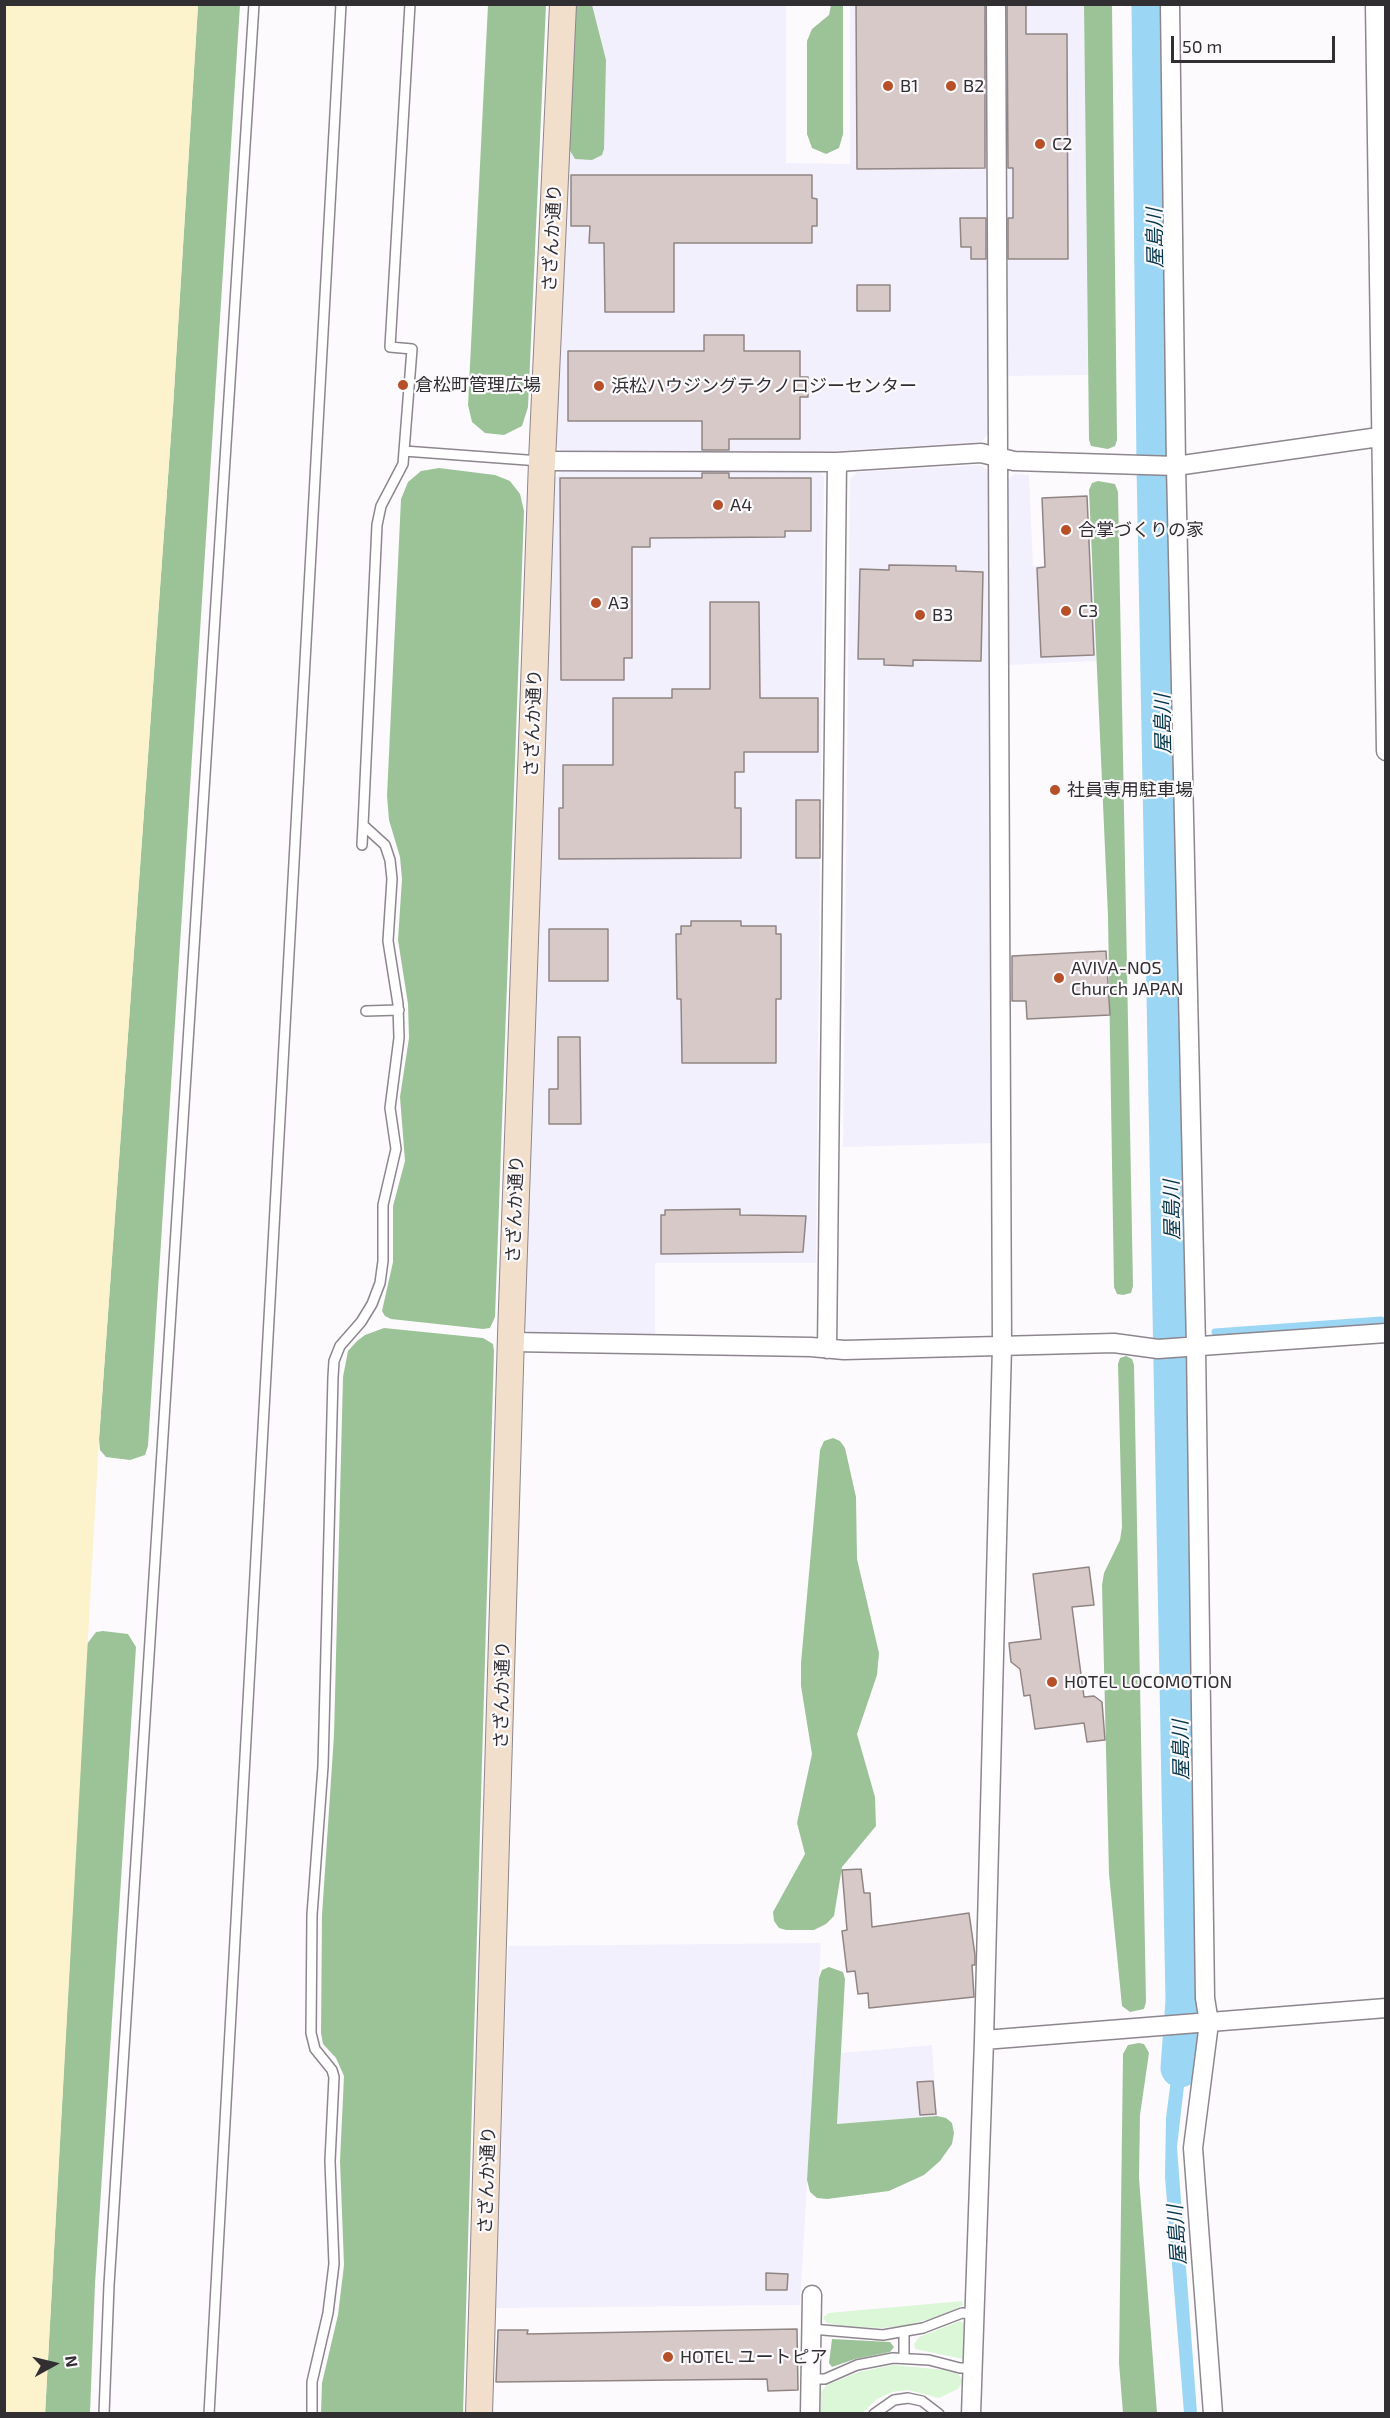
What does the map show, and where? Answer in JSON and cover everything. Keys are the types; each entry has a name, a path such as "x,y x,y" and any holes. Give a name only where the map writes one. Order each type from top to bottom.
{"street":[{"name":"さざんか通り","path":"479,2414 511,1342 542,462 563,4"},
{"path":"971,2414 984,2040 1002,1346 996,4"},
{"path":"1170,4 1173,466 1205,1998 1205,2023 1193,2148 1213,2414"},
{"path":"1375,4 1386,752"},
{"path":"542,462 837,462 981,453 1014,461 1173,466 1383,436"},
{"path":"828,1348 837,462"},
{"path":"511,1342 844,1350 1114,1343 1158,1349 1386,1333"},
{"path":"984,2040 1386,2008"},
{"path":"810,2414 812,2295"}],"lane":[{"path":"104,2414 109,2285 254,4"},
{"path":"209,2414 341,4"},
{"path":"362,845 377,525 381,506 403,464 412,349 390,347 410,4"},
{"path":"404,451 542,462"},
{"path":"312,2414 312,2382 328,2313 334,2264 330,2161 334,2077 328,2064 315,2049 311,2033 312,1915 323,1755 334,1361 340,1346 361,1322 372,1304 380,1283 383,1261 383,1205 396,1149 390,1108 399,1038 399,1010 388,941 392,879 390,860 385,845 363,825"},
{"path":"366,1011 399,1010"},
{"path":"811,2329 862,2335 904,2333 943,2322 962,2313 975,2314"},
{"path":"904,2333 904,2358"},
{"path":"811,2379 825,2379 875,2361 904,2358 973,2368"},
{"path":"874,2414 894,2400 908,2398 922,2401 939,2414"}],"shaded area":[{"path":"576,5 786,5 786,163 850,164 850,5 987,5 989,433 981,442 781,454 564,454 556,446"},
{"path":"1003,5 1084,5 1088,375 1005,376"},
{"path":"981,465 990,472 993,1143 843,1147 850,479 857,472"},
{"path":"563,470 818,470 824,477 816,1263 655,1263 655,1336 531,1334 524,1328 555,478"},
{"path":"1014,474 1029,475 1033,566 1093,564 1097,661 1007,665 1006,482"},
{"path":"821,1943 800,2305 496,2308 508,1946"},
{"path":"932,2045 937,2116 837,2124 841,2053"}],"green space":[{"path":"198,5 240,5 148,1446 145,1455 130,1460 106,1457 100,1450 99,1439 173,407"},
{"path":"488,5 546,5 528,407 522,426 504,435 485,433 472,422 468,405"},
{"path":"576,5 592,5 606,60 604,149 602,155 592,160 575,159 569,149"},
{"path":"831,5 843,5 843,134 839,148 826,154 812,148 807,134 807,41 812,29 829,15"},
{"path":"1084,5 1112,5 1117,440 1115,446 1108,449 1091,446 1089,440"},
{"path":"439,468 495,475 510,481 520,494 524,511 495,1317 490,1328 483,1329 391,1319 382,1311 393,1262 393,1206 405,1161 400,1097 409,1038 408,1004 398,940 402,879 400,857 389,820 387,796 401,499 408,482 421,471"},
{"path":"1098,481 1115,484 1118,492 1133,1286 1131,1293 1123,1295 1117,1294 1114,1287 1108,916 1089,490 1092,483"},
{"path":"384,1328 483,1338 493,1344 494,1351 463,2413 321,2413 322,2383 338,2315 344,2265 340,2161 344,2076 336,2058 323,2044 321,2033 322,1915 334,1735 343,1377 348,1351 365,1335"},
{"path":"1126,1356 1132,1359 1134,1365 1146,2002 1144,2009 1130,2012 1122,2006 1109,1874 1102,1585 1104,1573 1120,1540 1122,1527 1118,1364 1120,1358"},
{"path":"833,1438 840,1441 845,1448 856,1497 857,1559 879,1653 877,1675 857,1734 875,1797 876,1826 842,1867 834,1916 826,1924 814,1930 786,1930 779,1928 774,1921 773,1912 805,1854 797,1823 812,1754 801,1686 801,1663 820,1450 824,1441"},
{"path":"96,1632 128,1634 136,1647 95,2284 90,2413 45,2414 87,1644"},
{"path":"829,1967 843,1972 845,1979 837,2124 937,2116 946,2118 952,2123 954,2133 952,2144 940,2161 924,2175 889,2191 827,2199 817,2198 810,2192 807,2180 819,1978 822,1970"},
{"path":"1144,2044 1149,2053 1140,2115 1139,2178 1157,2413 1123,2413 1119,2363 1123,2054 1128,2045"},
{"path":"962,2301 963,2305 941,2316 903,2326 882,2328 842,2326 827,2323 823,2318 828,2313"},
{"path":"960,2321 965,2324 963,2359 915,2349 914,2344 919,2337"},
{"path":"832,2339 890,2342 894,2347 890,2352 855,2359 832,2367 829,2363"},
{"path":"893,2365 945,2370 958,2374 963,2381 958,2389 939,2398 908,2390 892,2392 877,2399 862,2413 821,2413 821,2392 827,2385 859,2372"}],"sand":[{"path":"5,4 198,5 173,407 99,1439 45,2414 4,2413"}],"water":[{"path":"1178,2024 1191,2025 1177,2147 1197,2413 1184,2413 1165,2177 1166,2118"}],"building":[{"path":"856,4 985,4 985,168 857,169"},
{"name":"C2","path":"1007,4 1026,4 1026,34 1067,34 1068,259 1008,259 1008,218 1013,218 1013,168 1008,168"},
{"path":"571,175 812,175 812,198 817,199 817,226 812,226 812,243 674,243 674,312 605,312 604,243 589,243 590,226 571,226"},
{"path":"960,218 986,218 986,259 971,259 971,247 961,247"},
{"path":"857,285 890,285 890,311 857,311"},
{"path":"704,335 744,335 744,351 800,351 800,377 808,377 808,397 800,397 800,439 729,439 729,450 702,450 702,421 568,421 568,351 704,351"},
{"path":"702,473 729,473 729,478 811,478 811,531 785,531 785,537 650,538 650,547 632,547 632,658 624,658 624,680 561,680 560,478 702,478"},
{"path":"1087,496 1094,655 1041,657 1037,568 1045,567 1042,498"},
{"name":"B3","path":"889,565 956,566 956,571 983,572 981,661 913,660 913,666 884,665 884,659 858,659 860,569 889,570"},
{"path":"710,602 759,602 760,698 818,698 818,752 744,752 744,772 735,772 735,808 741,808 741,858 559,859 559,808 563,808 563,765 613,765 613,698 672,698 672,689 710,689"},
{"path":"796,800 820,800 820,858 796,858"},
{"path":"691,921 741,921 741,926 776,926 776,934 781,934 781,999 776,999 776,1063 682,1063 681,999 677,999 676,934 681,934 681,926 691,926"},
{"path":"549,929 608,929 608,981 549,981"},
{"name":"AVIVA-NOS Church JAPAN","path":"1106,951 1110,1015 1027,1019 1026,1001 1012,1001 1012,956"},
{"path":"558,1037 580,1037 581,1124 549,1124 549,1089 558,1089"},
{"path":"740,1209 740,1215 806,1216 803,1252 661,1254 661,1215 665,1215 665,1210"},
{"name":"HOTEL LOCOMOTION","path":"1089,1567 1094,1605 1072,1607 1084,1697 1094,1696 1102,1702 1105,1740 1087,1742 1084,1723 1035,1729 1030,1695 1024,1696 1020,1669 1011,1662 1009,1643 1041,1639 1033,1574"},
{"path":"861,1869 864,1893 870,1893 872,1927 969,1913 975,1955 975,1965 972,1965 974,1997 869,2008 868,1993 858,1994 855,1971 847,1972 842,1931 847,1930 842,1870"},
{"path":"933,2081 936,2114 920,2115 917,2082"},
{"path":"766,2273 788,2274 787,2290 766,2290"},
{"name":"HOTEL ユートピア","path":"797,2329 798,2390 768,2391 767,2379 496,2382 498,2330 528,2330 527,2334"}],"waterway":[{"name":"屋島川","path":"1151,4 1156,466 1185,2001 1180,2068"},
{"path":"1215,1332 1381,1320"},
{"path":"1173,1335 1187,1334"}],"place":[{"name":"B1","path":"888,86"},
{"name":"B2","path":"951,86"},
{"name":"C2","path":"1040,144"},
{"name":"倉松町管理広場","path":"403,385"},
{"name":"浜松ハウジングテクノロジーセンター","path":"599,386"},
{"name":"A4","path":"718,505"},
{"name":"合掌づくりの家","path":"1066,530"},
{"name":"A3","path":"596,603"},
{"name":"C3","path":"1066,611"},
{"name":"B3","path":"920,615"},
{"name":"社員専用駐車場","path":"1055,790"},
{"name":"AVIVA-NOS Church JAPAN","path":"1059,978"},
{"name":"HOTEL LOCOMOTION","path":"1052,1682"},
{"name":"HOTEL ユートピア","path":"668,2357"}]}
